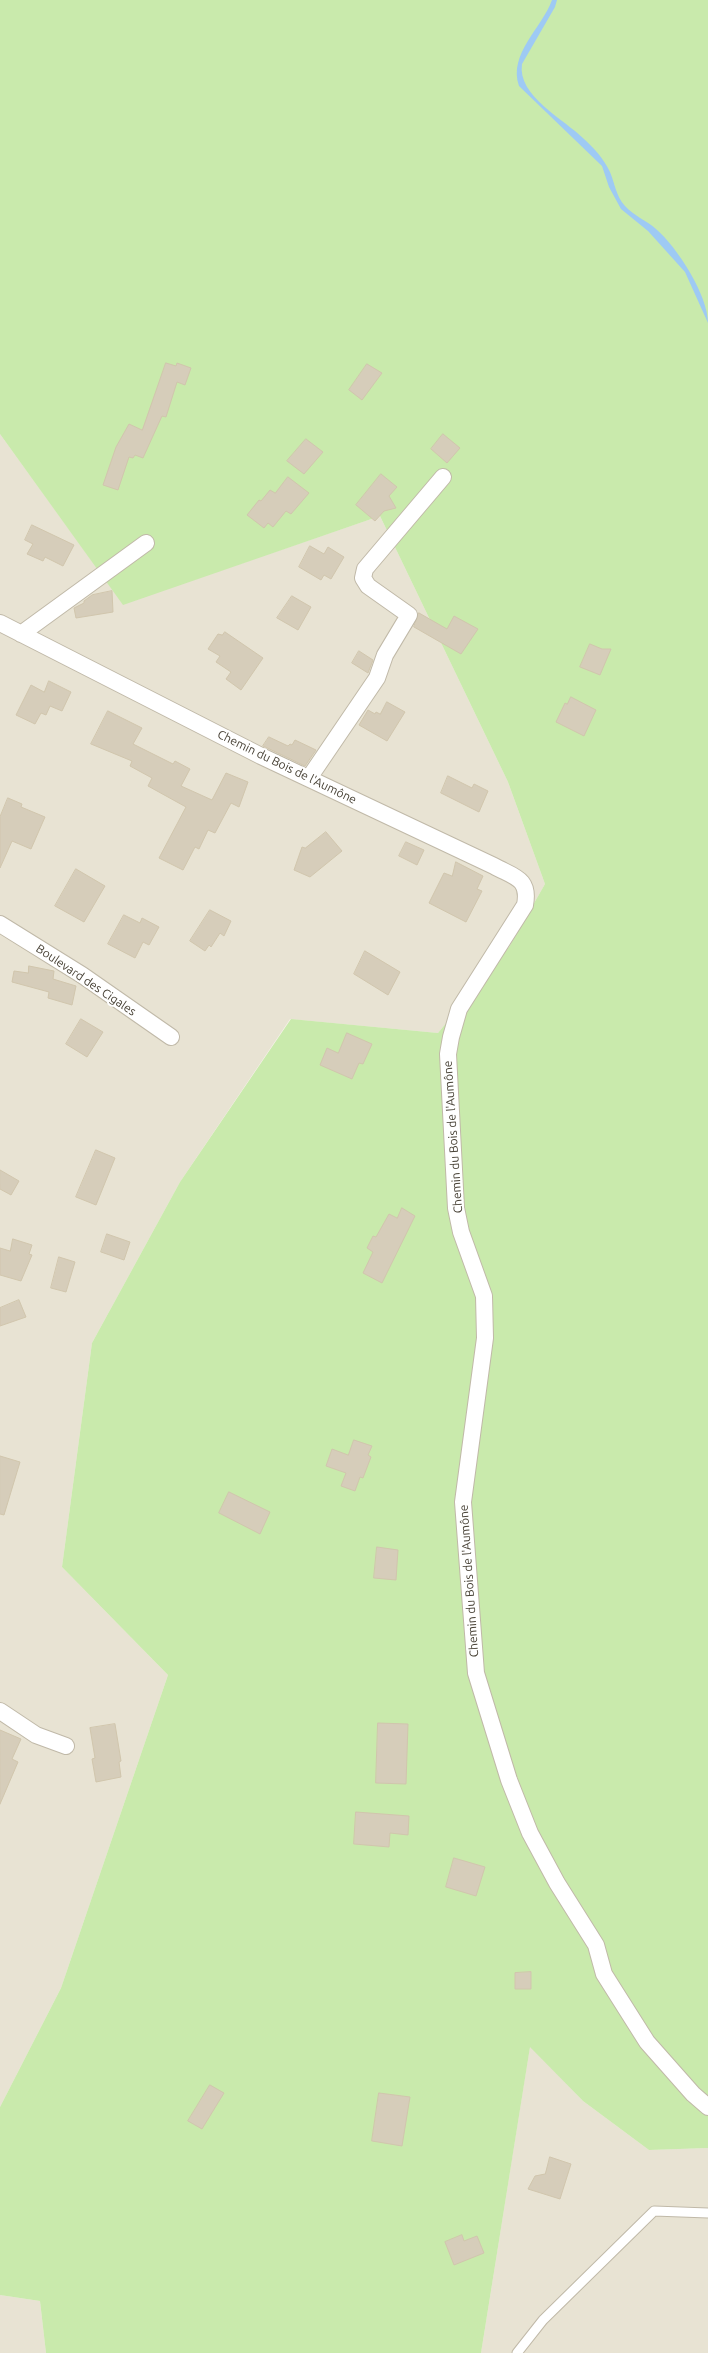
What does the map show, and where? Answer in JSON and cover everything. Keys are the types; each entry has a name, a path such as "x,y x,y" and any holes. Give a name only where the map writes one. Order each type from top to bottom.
{"street":[{"path":"309,778 377,678 385,655 409,615 368,586 363,578 365,569 443,477"},
{"path":"21,634 146,543"},
{"name":"Chemin du Bois de l'Aumône","path":"0,623 261,756 501,870 522,881 526,886 525,905 459,1009 448,1054 456,1208 462,1232 484,1296 485,1338 463,1502 476,1673 509,1780 530,1833 557,1883 596,1945 604,1974 647,2042 692,2094 708,2107"},
{"name":"Boulevard des Cigales","path":"0,924 82,975 171,1037"},
{"path":"0,1711 36,1735 66,1746"}],"lane":[{"path":"517,2353 543,2320 654,2211 708,2213"}],"shaded area":[{"path":"0,434 123,604 380,516 508,782 545,884 509,947 438,1033 290,1019 180,1182 92,1343 62,1567 168,1675 61,1988 0,2107"},
{"path":"530,2046 583,2101 649,2150 708,2148 708,2353 481,2353"},
{"path":"0,2295 40,2301 46,2353 0,2353"}],"green space":[{"path":"0,0 708,0 708,2148 649,2150 583,2101 530,2047 481,2353 46,2353 40,2301 0,2295 0,2107 61,1988 168,1675 62,1567 92,1343 180,1182 291,1019 438,1033 509,947 545,884 508,782 380,516 123,605 0,434"}],"water":[{"path":"552,0 557,0 555,7 522,64 522,76 534,97 588,142 602,158 608,167 618,194 625,206 656,229 673,247 690,272 703,299 708,323 685,272 648,231 621,209 609,187 602,166 519,86 517,74 522,52"}],"building":[{"path":"166,363 176,366 177,363 191,368 185,385 177,382 166,417 162,416 143,458 135,455 133,458 129,457 118,490 103,485 116,447 129,424 142,430"},
{"path":"367,364 382,373 362,400 349,390"},
{"path":"443,434 460,448 447,463 431,449"},
{"path":"306,439 323,452 304,474 287,461"},
{"path":"381,474 397,487 389,496 396,508 384,511 375,521 356,505"},
{"path":"288,477 309,493 291,514 286,511 273,527 268,523 264,528 247,515 270,490 275,493"},
{"path":"32,525 74,545 63,566 45,557 43,561 27,554 33,544 25,540"},
{"path":"310,546 324,554 328,547 344,557 331,579 324,575 321,580 299,567"},
{"path":"112,591 113,612 76,618 74,608 84,603 92,595"},
{"path":"292,596 311,607 298,630 277,618"},
{"path":"419,613 447,629 454,616 478,629 461,654 414,627"},
{"path":"225,632 263,658 241,690 226,679 231,672 216,662 220,656 208,649 218,634 222,635"},
{"path":"590,644 602,649 611,649 600,675 580,667"},
{"path":"359,651 373,660 368,673 352,663"},
{"path":"49,681 71,692 62,711 50,706 46,715 41,713 35,724 16,715 31,685 44,692"},
{"path":"571,697 596,710 584,736 556,722 565,703 567,704"},
{"path":"387,702 405,712 387,741 359,725 368,710 375,714 376,712 380,714"},
{"path":"108,711 142,728 133,744 173,764 175,761 190,769 181,786 212,800 226,773 248,782 239,807 231,803 215,833 208,830 199,849 195,847 183,870 159,858 186,807 148,786 152,778 130,766 132,761 91,744"},
{"path":"269,737 288,746 292,745 295,740 316,750 305,766 263,746"},
{"path":"448,776 472,788 474,784 488,791 479,812 441,793"},
{"path":"8,798 22,804 21,807 45,817 31,849 12,841 0,868 0,817"},
{"path":"326,832 342,851 310,877 294,870 302,847 305,848"},
{"path":"406,842 424,850 417,865 399,856"},
{"path":"456,862 483,876 477,889 482,891 466,922 429,903 444,873 452,876"},
{"path":"76,869 105,886 84,922 55,906"},
{"path":"210,910 231,921 224,936 220,933 211,947 209,945 205,951 190,941"},
{"path":"124,915 140,923 142,918 159,927 149,945 143,942 135,958 108,944"},
{"path":"365,951 400,972 388,995 354,974"},
{"path":"29,966 54,971 53,979 76,986 72,1005 48,998 49,992 12,982 14,971 28,973"},
{"path":"81,1019 103,1032 87,1057 66,1044"},
{"path":"347,1033 372,1044 363,1064 359,1063 352,1079 320,1065 327,1048 338,1053"},
{"path":"96,1150 115,1158 96,1205 76,1197"},
{"path":"0,1170 19,1181 11,1195 0,1189"},
{"path":"402,1208 415,1216 382,1283 363,1273 373,1252 367,1248 373,1236 376,1237 389,1214 397,1218"},
{"path":"107,1234 130,1242 124,1260 101,1252"},
{"path":"13,1239 32,1245 29,1254 32,1255 21,1281 0,1275 0,1248 10,1251"},
{"path":"59,1257 75,1262 66,1292 51,1288"},
{"path":"19,1300 26,1317 0,1326 0,1308"},
{"path":"354,1440 372,1446 368,1455 371,1457 363,1478 360,1477 355,1491 341,1486 346,1473 326,1466 332,1449 348,1455"},
{"path":"0,1456 20,1462 4,1515 0,1514"},
{"path":"229,1492 270,1512 260,1534 219,1513"},
{"path":"377,1547 398,1550 396,1580 374,1578"},
{"path":"378,1723 408,1724 406,1784 376,1783"},
{"path":"115,1724 121,1761 119,1762 121,1777 96,1782 92,1759 95,1758 90,1728"},
{"path":"0,1730 21,1739 12,1759 18,1762 0,1804"},
{"path":"356,1812 409,1816 408,1835 390,1833 389,1847 354,1844"},
{"path":"454,1858 485,1867 476,1896 446,1887"},
{"path":"531,1972 531,1989 515,1989 515,1973"},
{"path":"210,2085 224,2093 202,2129 188,2121"},
{"path":"379,2093 410,2097 402,2146 372,2141"},
{"path":"550,2157 571,2164 560,2199 528,2189 535,2176 545,2174"},
{"path":"462,2235 464,2241 477,2236 484,2253 454,2265 445,2242"}]}
